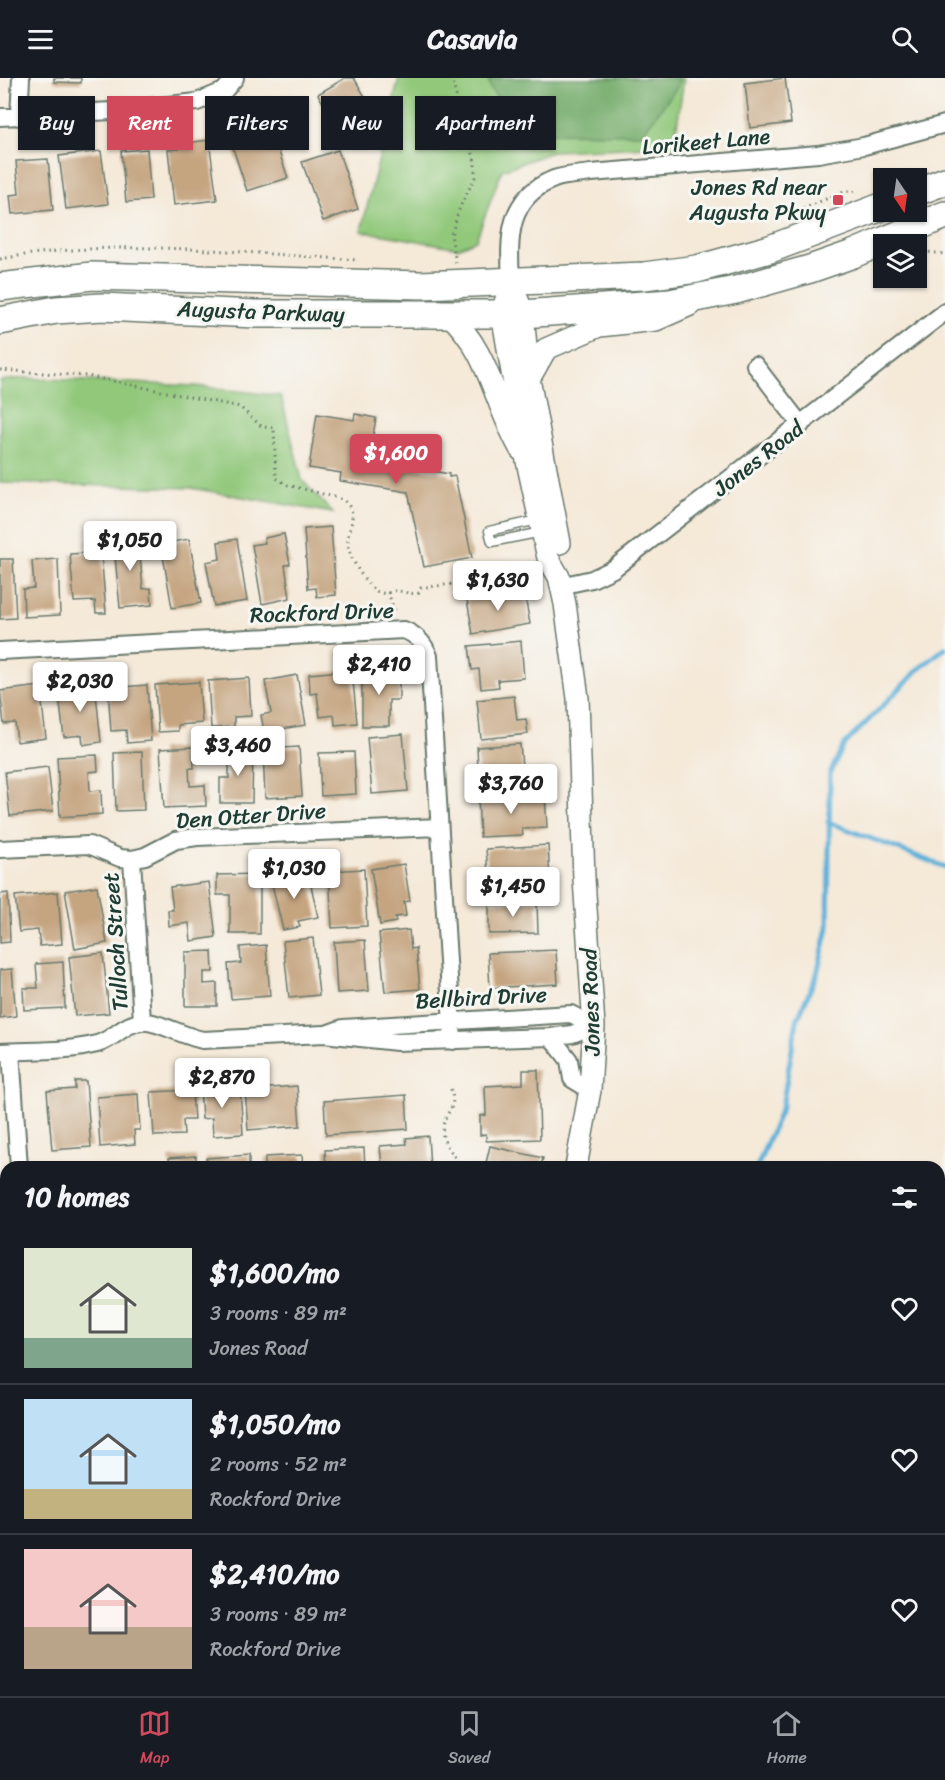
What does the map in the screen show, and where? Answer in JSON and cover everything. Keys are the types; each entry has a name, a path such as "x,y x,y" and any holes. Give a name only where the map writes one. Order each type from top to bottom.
{"main road":[{"path":"927,188 945,181"},
{"path":"511,282 644,276 697,268 770,249 873,199"},
{"path":"513,313 635,307 709,296 831,262 945,215"},
{"name":"Augusta Parkway","path":"0,287 92,276 334,284 511,282"},
{"name":"Augusta Parkway","path":"0,321 56,310 102,307 256,314 513,313"}],"street":[{"path":"20,96 21,78"},
{"path":"95,112 197,102 224,91 235,78"},
{"path":"0,117 18,117"},
{"name":"Lorikeet Lane","path":"511,282 510,232 516,214 528,196 555,179 591,173 818,154 864,146 945,124"},
{"name":"Jones Road","path":"511,282 528,461 547,527"},
{"path":"530,379 546,349 599,326 656,320 709,296"},
{"name":"Jones Road","path":"560,581 592,579 614,569 945,312"},
{"name":"Jones Road","path":"513,313 530,379 547,527 548,558 560,581 578,698 585,909 594,1026 590,1090 577,1161"},
{"path":"447,314 472,339 505,423 528,461"},
{"path":"755,365 801,425"},
{"name":"Rockford Drive","path":"0,651 404,630 420,640 429,656 453,1041"},
{"name":"Den Otter Drive","path":"132,859 145,856 176,840 197,837 439,827"},
{"path":"0,849 89,845 120,858 132,859"},
{"name":"Tulloch Street","path":"132,859 142,1021"},
{"name":"Bellbird Drive","path":"324,1034 343,1028 571,1014 594,1026"},
{"path":"18,1161 6,1052 99,1044 130,1024 142,1021"},
{"name":"Bellbird Drive","path":"142,1021 154,1023 186,1037 203,1040 324,1034 397,1042 453,1041 572,1035 594,1026"},
{"name":"Bellbird Drive","path":"551,1037 569,1060 572,1079 590,1090"}],"lane":[{"path":"547,527 492,542 489,531 547,527"}],"path":[{"path":"451,78 475,161 475,177 460,207 451,235 456,265"},
{"path":"786,220 794,212 846,191 873,199"},
{"path":"0,258 89,247 157,246 364,260"},
{"path":"927,252 945,254"},
{"path":"445,264 466,264"},
{"path":"0,370 87,376 240,407 262,427 274,428 276,478 288,485 342,499 352,509 354,521 348,544 355,564 376,592 400,591 408,595 419,593 421,588 531,574"},
{"path":"388,592 394,610"},
{"path":"451,1089 453,1108 442,1126 443,1135 455,1161"}],"green space":[{"path":"399,78 684,78 674,146 555,151 502,170 476,240 458,248 361,231 381,150 403,150 403,96 395,96"},
{"path":"488,78 679,78 678,86 642,134 556,133 556,96 496,96 491,90"},
{"path":"25,378 196,386 281,396 302,480 333,513 191,488 0,483 0,381"}],"building":[{"path":"54,78 81,78 81,83 54,82"},
{"path":"345,78 354,78 365,96 321,96 321,99 318,94"},
{"path":"785,78 791,123 750,128 745,83"},
{"path":"205,141 205,150 210,150 217,200 174,205 168,150 193,150 193,142"},
{"path":"147,150 151,200 126,202 121,151"},
{"path":"234,150 278,150 288,178 247,191"},
{"path":"338,150 358,209 323,221 302,162"},
{"path":"101,151 108,204 66,209 59,156"},
{"path":"48,159 53,210 12,214 10,195 19,194 16,161"},
{"path":"317,414 354,420 355,414 376,418 369,460 449,474 449,477 455,476 472,558 424,567 408,492 340,481 341,473 309,468"},
{"path":"331,527 336,595 317,597 316,588 308,589 304,529"},
{"path":"138,533 143,589 151,588 152,605 120,608 113,536"},
{"path":"284,534 290,564 285,565 290,598 262,604 252,545 265,543 264,538"},
{"path":"100,539 106,613 96,613 95,601 74,602 70,554 87,553 86,540"},
{"path":"189,539 201,603 172,608 161,544"},
{"path":"237,539 247,601 214,606 206,562 220,559 218,542"},
{"path":"0,559 13,559 16,618 0,619"},
{"path":"58,559 60,615 24,617 23,589 34,588 32,561"},
{"path":"524,591 530,624 473,634 467,600"},
{"path":"521,641 524,678 498,680 499,687 481,689 479,669 472,670 469,646"},
{"path":"352,670 357,723 335,725 334,715 320,717 317,693 310,694 309,674"},
{"path":"362,671 399,671 399,700 389,700 389,726 362,726"},
{"path":"297,675 306,725 264,732 261,715 271,713 265,681"},
{"path":"249,678 251,716 234,717 234,727 211,728 208,681"},
{"path":"199,682 202,723 178,725 178,731 158,732 155,685"},
{"path":"95,684 101,742 83,745 82,735 64,737 58,688"},
{"path":"147,685 151,741 127,743 126,730 111,731 108,688"},
{"path":"40,686 46,738 17,742 15,723 4,724 0,691"},
{"path":"514,696 517,720 526,719 528,734 481,739 477,700"},
{"path":"403,734 408,791 372,794 367,737"},
{"path":"520,744 524,788 479,791 477,747"},
{"path":"193,747 194,768 189,768 190,786 205,785 206,806 164,808 160,749"},
{"path":"229,747 253,748 252,803 220,803 220,778 229,778"},
{"path":"299,747 302,796 265,798 263,749"},
{"path":"142,752 144,810 116,811 114,753"},
{"path":"354,752 356,794 321,796 319,753"},
{"path":"97,755 98,771 89,772 90,791 101,790 102,814 60,817 57,757"},
{"path":"48,767 53,811 10,816 5,772"},
{"path":"545,794 547,828 522,829 523,835 480,837 478,798"},
{"path":"548,845 550,880 506,883 507,894 490,896 486,849"},
{"path":"404,864 410,901 404,902 406,916 395,917 396,922 380,925 371,869"},
{"path":"364,869 367,926 332,928 329,871"},
{"path":"308,872 318,917 298,921 300,927 283,930 271,880"},
{"path":"260,874 260,934 230,934 230,895 217,895 217,875"},
{"path":"209,882 216,937 191,941 189,923 169,926 168,910 173,910 170,887"},
{"path":"97,886 107,943 75,949 65,891"},
{"path":"58,892 62,944 40,946 38,930 19,932 15,896"},
{"path":"8,893 10,942 0,943 0,894"},
{"path":"489,902 537,902 538,933 489,934"},
{"path":"409,930 411,949 416,948 420,989 385,992 379,933"},
{"path":"313,938 319,995 289,998 283,941"},
{"path":"365,940 369,991 337,993 334,942"},
{"path":"266,945 270,996 231,999 228,964 241,963 240,947"},
{"path":"556,950 558,984 490,988 488,953"},
{"path":"212,951 213,972 204,972 204,984 217,983 217,1006 185,1006 185,952"},
{"path":"103,953 109,1013 75,1016 69,957"},
{"path":"63,962 65,1008 24,1010 23,988 38,988 36,964"},
{"path":"12,969 16,1016 0,1018 0,970"},
{"path":"523,1070 538,1070 540,1139 486,1141 486,1134 480,1135 480,1116 486,1115 485,1086 523,1084"},
{"path":"75,1081 86,1081 91,1147 52,1150 47,1091 75,1089"},
{"path":"227,1083 227,1088 240,1087 243,1134 213,1136 212,1118 202,1119 200,1085"},
{"path":"297,1086 300,1126 248,1130 245,1090"},
{"path":"192,1090 194,1120 183,1120 184,1135 154,1136 151,1092"},
{"path":"138,1094 140,1130 134,1130 135,1144 100,1147 97,1097"},
{"path":"406,1095 408,1129 326,1135 324,1101"},
{"path":"428,1136 430,1161 381,1161 380,1146 407,1144 406,1138"},
{"path":"490,1146 543,1158 542,1161 486,1161"},
{"path":"364,1148 365,1161 326,1161 325,1150"},
{"path":"249,1155 249,1161 206,1161 206,1158"},
{"path":"302,1155 302,1161 265,1161 265,1157"},
{"path":"196,1156 196,1161 169,1161 169,1158"}],"waterway":[{"path":"760,1161 782,1107 797,1020 817,974 828,928 830,773 844,745 920,668 945,648"},
{"path":"828,822 945,867"}],"place":[{"name":"Jones Rd near Augusta Pkwy","path":"838,200"}]}
